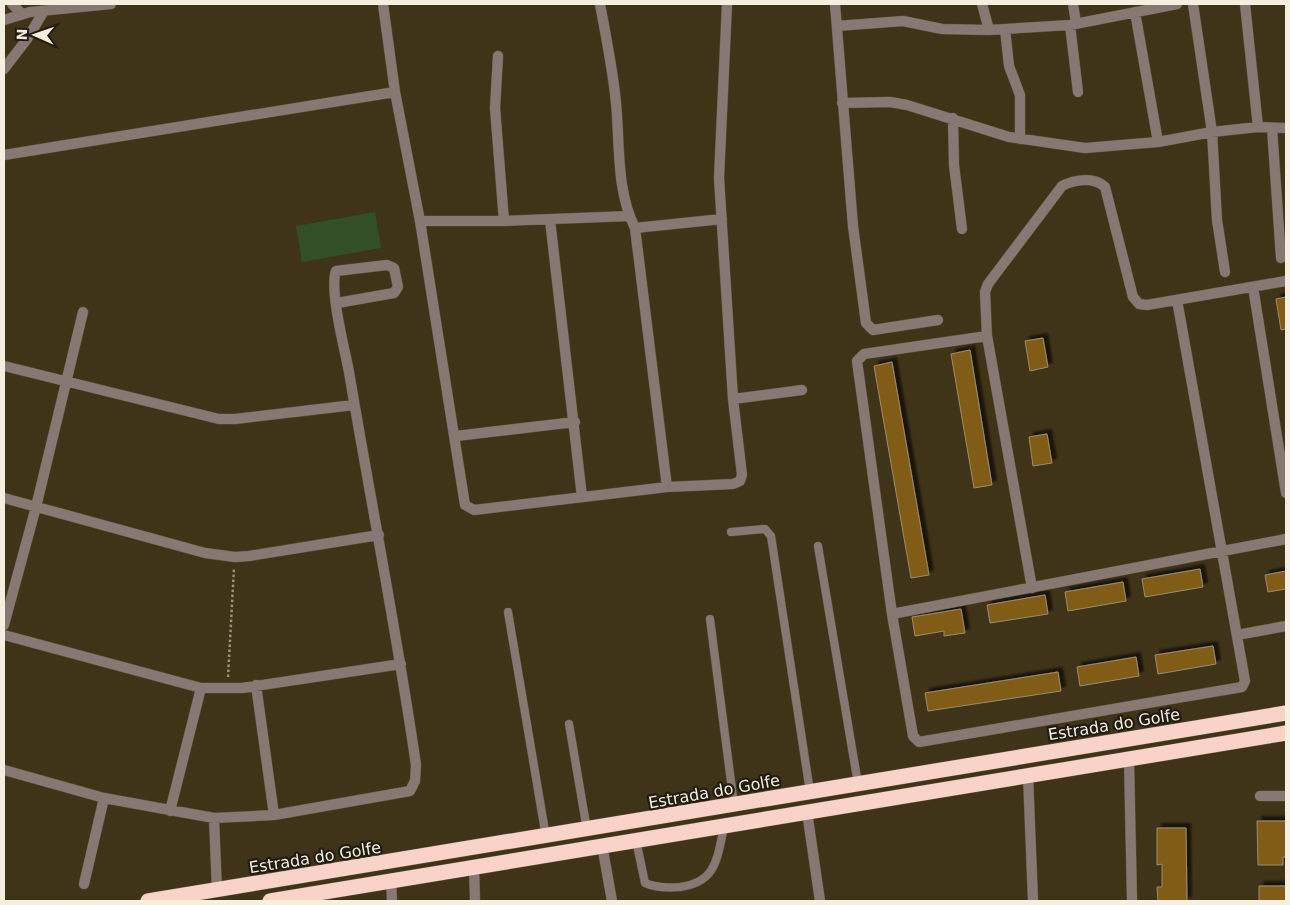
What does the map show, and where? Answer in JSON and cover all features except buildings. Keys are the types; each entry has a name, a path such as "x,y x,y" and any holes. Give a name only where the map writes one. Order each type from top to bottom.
{"highway":[{"name":"Estrada do Golfe","path":"148,901 587,830 1286,713"},
{"path":"270,901 307,898 474,866 724,827 1286,733"}],"street":[{"path":"12,4 26,13"},
{"path":"4,20 41,8 111,4"},
{"path":"384,4 395,92 420,221 456,436 465,505 469,509 667,487 734,484 740,481 742,475 732,399 719,178 727,4"},
{"path":"600,4 612,72 622,182 629,216 634,228 667,487"},
{"path":"835,4 853,226 866,323 874,330 938,320"},
{"path":"982,4 988,30"},
{"path":"1073,4 1078,92"},
{"path":"837,26 903,21 942,29 988,30 1073,24 1142,8 1177,4"},
{"path":"1193,4 1212,132 1217,220 1225,272"},
{"path":"1245,4 1258,127"},
{"path":"4,69 27,39 41,8"},
{"path":"1142,8 1158,142"},
{"path":"1004,28 1008,66 1020,95 1020,139"},
{"path":"498,56 496,124 504,221"},
{"path":"4,156 395,92"},
{"path":"842,103 890,102 907,105 1009,137 1085,148 1158,142 1212,132 1258,127 1286,128"},
{"path":"953,118 954,164 962,228"},
{"path":"1272,128 1280,258"},
{"path":"1032,588 988,336 985,292 988,284 1062,186 1069,182 1090,180 1099,182 1105,187 1133,297 1139,304 1177,300 1286,281"},
{"path":"420,221 550,220 629,216"},
{"path":"634,228 722,218"},
{"path":"550,220 575,422 582,497"},
{"path":"4,770 104,798 214,818 274,815 410,791 415,781 416,765 401,664 354,405 333,279 336,271 388,265 394,268 398,287 394,293 337,302"},
{"path":"1253,286 1286,493"},
{"path":"988,336 864,354 857,361 892,614 913,736 919,742 1242,687 1245,681 1177,300"},
{"path":"4,625 36,506 83,312"},
{"path":"4,366 220,418 235,419 354,405"},
{"path":"732,399 802,390"},
{"path":"456,436 575,422"},
{"path":"4,498 205,553 235,557 379,535"},
{"path":"892,614 1286,540"},
{"path":"1237,635 1286,626"},
{"path":"4,635 201,688 228,689 401,664"},
{"path":"256,685 274,815"},
{"path":"170,811 201,688"},
{"path":"1129,759 1132,901"},
{"path":"1028,775 1033,901"},
{"path":"1260,796 1286,796"},
{"path":"84,884 104,798"},
{"path":"807,812 820,901"},
{"path":"214,818 217,891"},
{"path":"602,845 612,901"},
{"path":"474,866 475,901"},
{"path":"391,881 392,901"}],"lane":[{"path":"731,532 765,528 771,536 810,792"},
{"path":"818,546 858,784"},
{"path":"508,612 546,836"},
{"path":"710,619 734,805"},
{"path":"569,724 587,830"},
{"path":"636,840 645,883 668,888 686,886 702,881 711,871 718,855 724,827"}],"path":[{"path":"228,689 235,557"}],"green space":[{"path":"375,212 381,248 302,262 296,226"}]}
